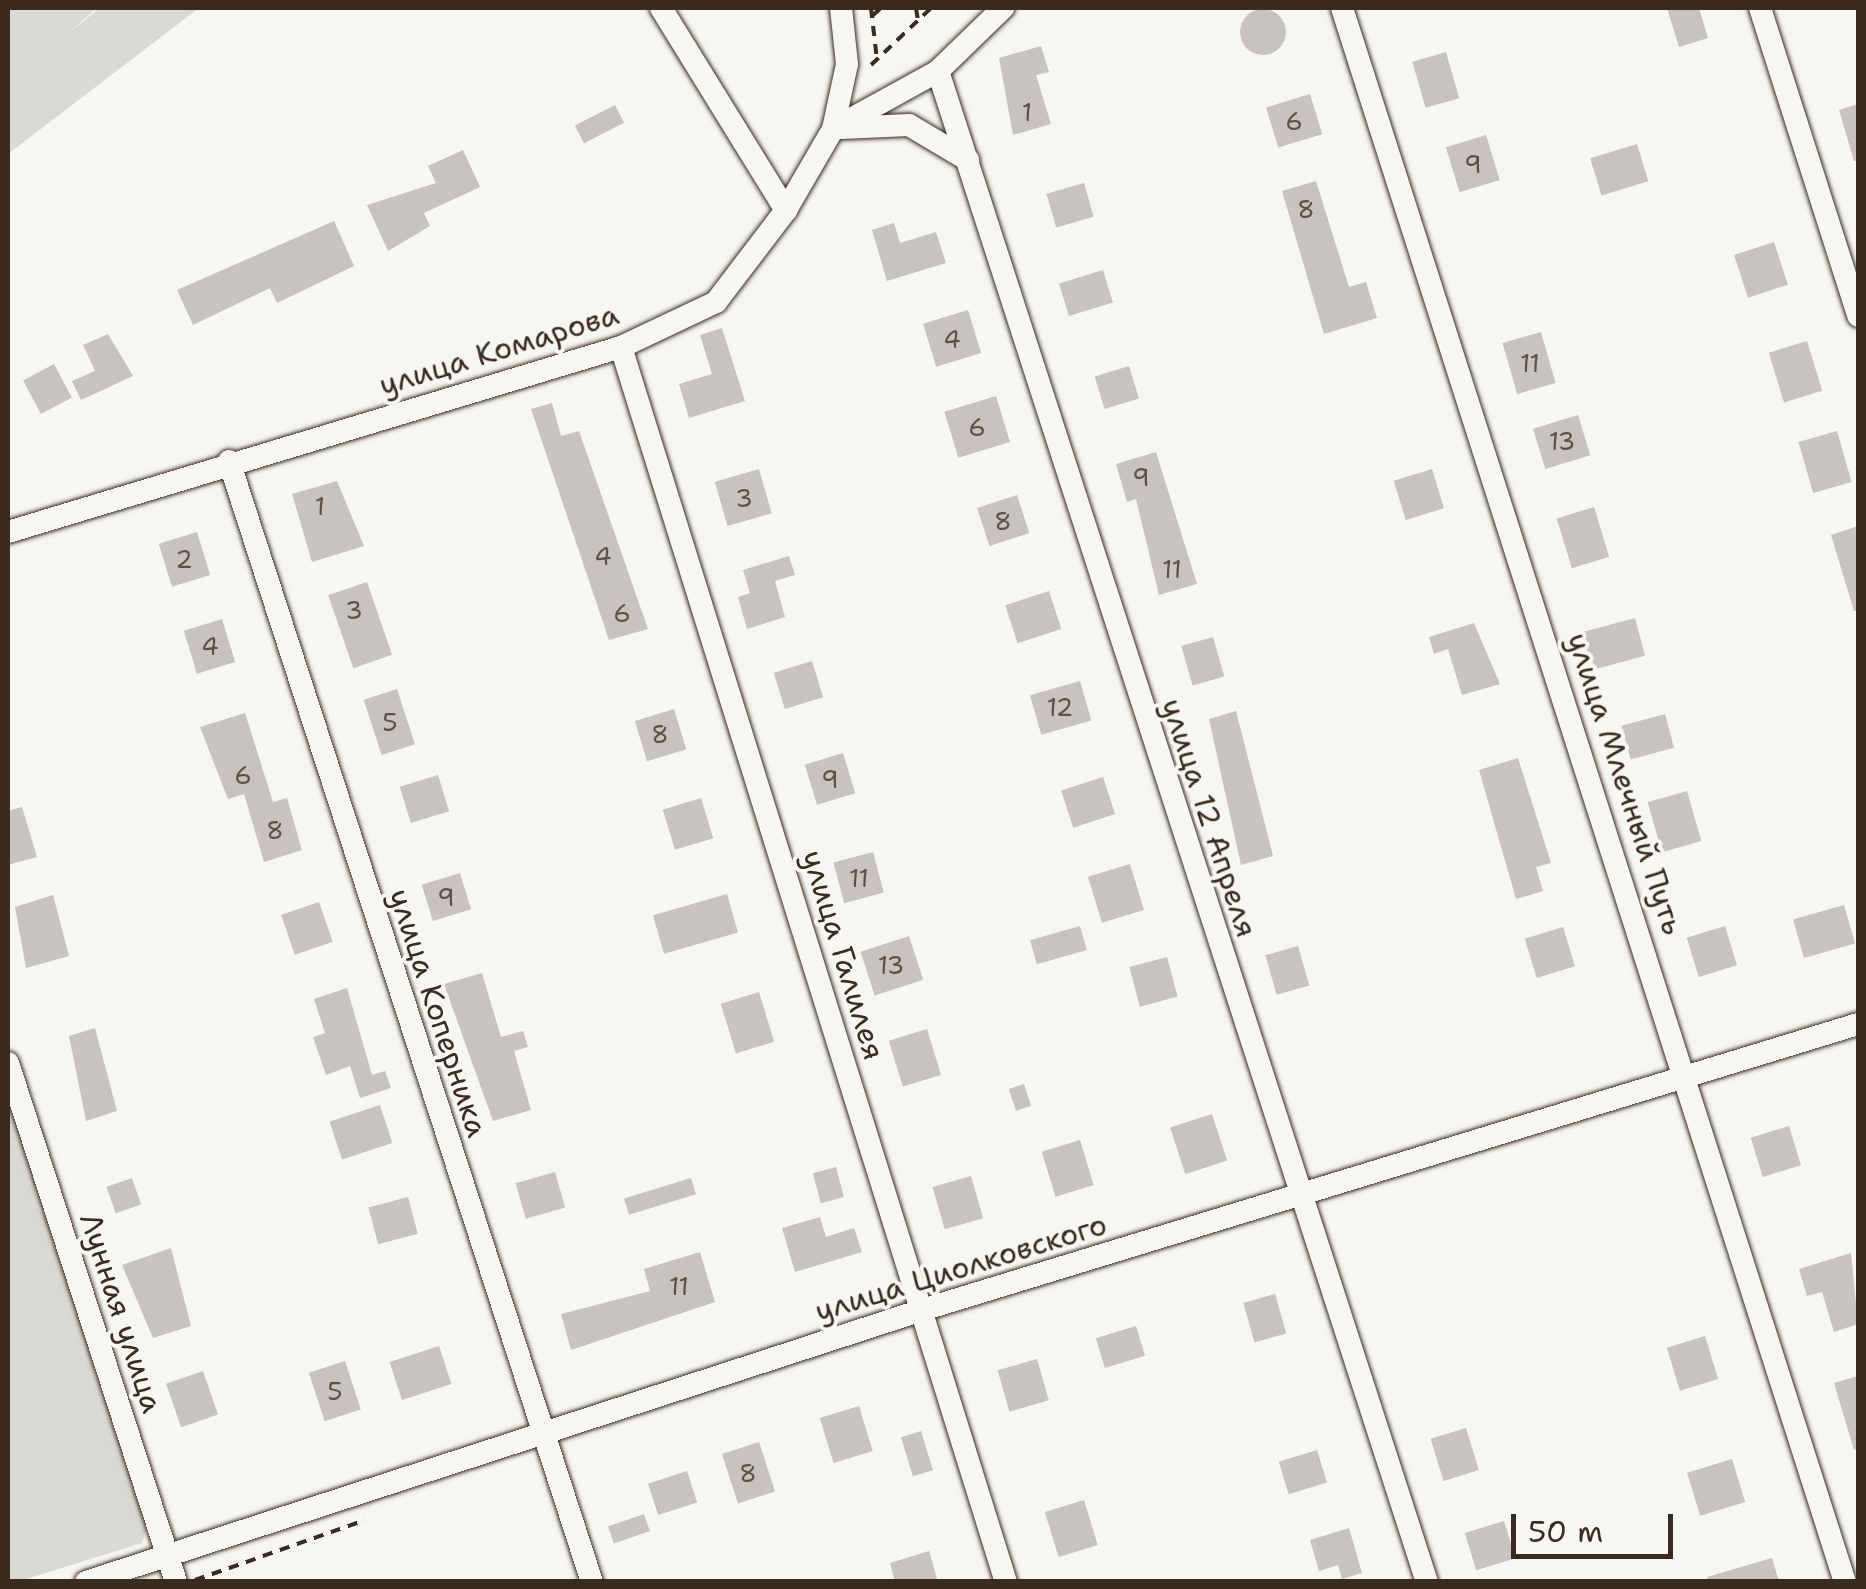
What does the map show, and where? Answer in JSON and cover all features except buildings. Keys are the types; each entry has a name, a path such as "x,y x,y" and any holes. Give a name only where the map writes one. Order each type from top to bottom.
{"street":[{"path":"662,8 786,210"},
{"path":"832,129 842,85 841,8"},
{"path":"832,129 938,71 1003,8"},
{"name":"улица Млечный Путь","path":"1342,8 1689,1079 1845,1582"},
{"path":"1760,8 1858,316"},
{"name":"улица 12 Апреля","path":"938,71 1298,1196 1427,1582"},
{"path":"832,129 909,125 969,161"},
{"name":"улица Комарова","path":"8,532 229,462 621,347 716,302 786,210 832,129"},
{"name":"улица Галилея","path":"621,347 1006,1582"},
{"name":"улица Коперника","path":"229,462 592,1582"},
{"name":"улица Циолковского","path":"86,1582 922,1310 1689,1079 1858,1024"},
{"name":"Лунная улица","path":"8,1063 176,1582"}],"path":[{"path":"871,8 876,60"},
{"path":"872,16 881,8"},
{"path":"916,8 918,20"},
{"path":"842,85 876,60 931,8"},
{"path":"190,1582 365,1520"}],"shaded area":[{"path":"8,8 97,8 67,34 100,8 199,8 8,154"},
{"path":"8,1088 148,1523 142,1543 17,1582 8,1581"}]}
